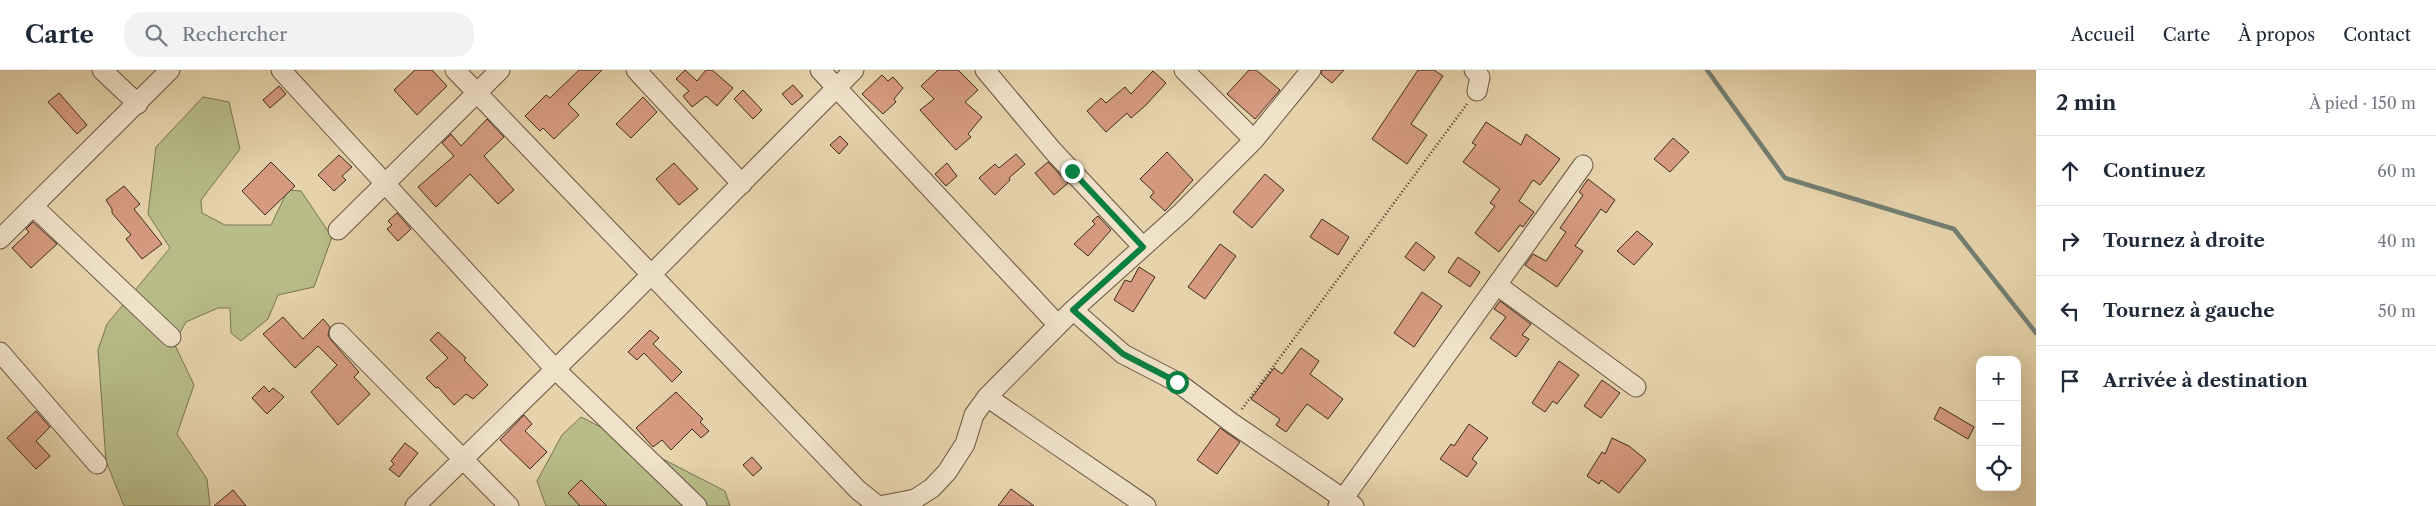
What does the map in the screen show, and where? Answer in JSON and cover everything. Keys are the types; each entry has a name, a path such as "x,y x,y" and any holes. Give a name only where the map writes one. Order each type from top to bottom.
{"street":[{"path":"102,70 138,104"},
{"path":"0,239 138,104 170,70"},
{"path":"281,70 555,369 697,506"},
{"path":"455,70 858,490 878,506 915,499 932,488 947,472 965,444 974,415 987,397 1073,310 1143,247 1254,140 1311,70"},
{"path":"338,230 384,182 500,70"},
{"path":"636,70 742,184"},
{"path":"820,70 1058,326"},
{"path":"415,506 651,275 854,70"},
{"path":"984,70 1053,150 1143,247"},
{"path":"1184,70 1254,140"},
{"path":"1474,70 1480,77 1477,91"},
{"path":"1073,310 1123,354 1177,382 1346,503 1497,284 1583,165"},
{"path":"33,206 170,337"},
{"path":"1497,284 1636,387"},
{"path":"339,333 509,506"},
{"path":"0,352 97,464"},
{"path":"987,397 1146,506"}],"path":[{"path":"1232,423 1477,91"}],"green space":[{"path":"203,97 229,102 240,149 201,200 202,213 225,225 271,225 288,190 301,191 332,237 314,287 278,295 268,319 241,341 231,333 230,308 218,308 186,322 174,343 194,385 177,434 207,479 210,506 124,506 106,461 98,350 107,324 170,248 148,214 156,147"},
{"path":"581,417 725,491 730,506 546,506 537,481 562,435"}],"building":[{"path":"415,70 432,70 447,86 417,115 394,90"},
{"path":"579,70 602,70 568,104 579,115 554,139 543,128 540,131 525,116 546,95 550,98"},
{"path":"685,70 697,81 706,70 712,70 733,88 717,106 706,96 692,107 683,96 689,91 676,79"},
{"path":"938,70 958,70 978,90 965,102 982,117 968,134 971,137 956,150 920,110 934,99 921,86"},
{"path":"1249,70 1256,70 1280,90 1255,119 1227,94"},
{"path":"1322,70 1344,70 1332,83 1321,74"},
{"path":"1418,70 1434,70 1443,76 1411,124 1427,135 1407,164 1372,139"},
{"path":"1153,71 1166,83 1131,118 1127,113 1106,132 1087,111 1101,98 1106,103 1125,87 1131,94"},
{"path":"882,75 888,81 893,77 903,88 894,99 896,102 883,114 862,94"},
{"path":"793,85 803,96 792,105 782,94"},
{"path":"279,86 286,94 270,108 263,100"},
{"path":"743,90 762,110 753,119 734,99"},
{"path":"59,93 87,125 77,134 48,102"},
{"path":"643,97 657,112 631,138 616,124"},
{"path":"487,119 504,137 484,156 514,190 498,204 470,174 436,207 418,187 454,156 442,143 451,134 461,146"},
{"path":"1486,122 1521,145 1526,134 1560,159 1540,185 1533,180 1519,201 1534,212 1523,227 1520,225 1499,252 1475,233 1495,206 1490,203 1500,189 1463,162 1476,145 1472,143"},
{"path":"840,136 848,144 839,154 830,145"},
{"path":"1673,138 1689,152 1670,172 1654,159"},
{"path":"1167,152 1193,180 1165,211 1150,197 1154,192 1140,179"},
{"path":"1016,154 1025,164 1009,178 1010,180 995,195 979,178 995,164 999,168"},
{"path":"339,155 352,167 342,176 346,180 334,191 318,175"},
{"path":"271,162 295,186 265,215 242,191"},
{"path":"1048,162 1068,183 1054,195 1035,173"},
{"path":"674,163 698,189 679,205 656,179"},
{"path":"947,163 957,176 946,186 935,174"},
{"path":"1265,174 1284,190 1252,228 1233,212"},
{"path":"1588,179 1615,200 1606,213 1601,209 1575,246 1583,251 1557,287 1525,265 1533,254 1546,261 1566,232 1560,228 1583,195 1579,192"},
{"path":"124,186 140,204 134,209 162,244 142,259 126,239 131,235 112,213 112,209 106,200"},
{"path":"397,213 411,229 398,241 387,229 392,225 388,221"},
{"path":"1098,216 1111,230 1088,256 1074,244 1095,224 1092,221"},
{"path":"1322,219 1349,237 1338,255 1310,237"},
{"path":"33,222 57,244 31,268 12,248 29,232 26,229"},
{"path":"1637,231 1653,244 1634,265 1617,251"},
{"path":"1416,242 1435,257 1424,271 1405,257"},
{"path":"1220,244 1236,256 1205,299 1188,287"},
{"path":"1458,257 1480,272 1470,287 1448,272"},
{"path":"1139,267 1155,277 1133,312 1114,300 1125,280 1131,282"},
{"path":"1422,292 1442,306 1414,347 1394,333"},
{"path":"1500,301 1531,324 1522,335 1529,339 1516,357 1490,338 1506,317 1494,309"},
{"path":"283,317 303,339 323,319 330,327 328,335 331,340 359,372 354,377 370,394 338,425 311,392 337,365 318,346 295,368 263,334"},
{"path":"650,330 659,338 653,344 682,372 672,382 644,353 637,360 628,352"},
{"path":"438,332 466,358 464,360 488,385 473,399 466,394 454,405 438,387 436,388 426,378 448,358 430,340"},
{"path":"1301,348 1319,361 1310,374 1343,399 1328,419 1307,404 1286,432 1276,425 1280,419 1251,399 1274,368 1282,374"},
{"path":"1559,361 1579,375 1557,404 1553,401 1545,412 1532,403"},
{"path":"1602,380 1620,393 1601,418 1584,406"},
{"path":"264,386 269,392 273,388 284,397 267,414 252,398"},
{"path":"676,392 703,419 700,422 709,431 701,438 692,429 671,450 662,440 653,447 636,428"},
{"path":"1940,407 1974,427 1968,439 1934,419"},
{"path":"36,411 50,427 36,441 50,456 36,469 7,438"},
{"path":"524,415 532,424 525,431 547,452 530,469 500,440"},
{"path":"1469,424 1488,438 1472,459 1477,463 1467,477 1440,459 1451,444 1454,446"},
{"path":"1220,428 1240,442 1217,474 1197,460"},
{"path":"1612,438 1629,446 1646,460 1619,493 1601,480 1599,484 1587,476 1602,452 1605,454"},
{"path":"405,443 418,453 399,477 389,469 394,464 391,461"},
{"path":"752,457 762,468 753,476 743,465"},
{"path":"581,480 607,506 580,506 568,493"},
{"path":"1011,489 1034,506 998,506"},
{"path":"233,490 246,506 214,506"}],"waterway":[{"path":"1707,70 1785,178 1954,229 2036,333"}],"route":[{"path":"1072,171 1143,247 1073,310 1100,336 1123,354 1177,382"}]}
